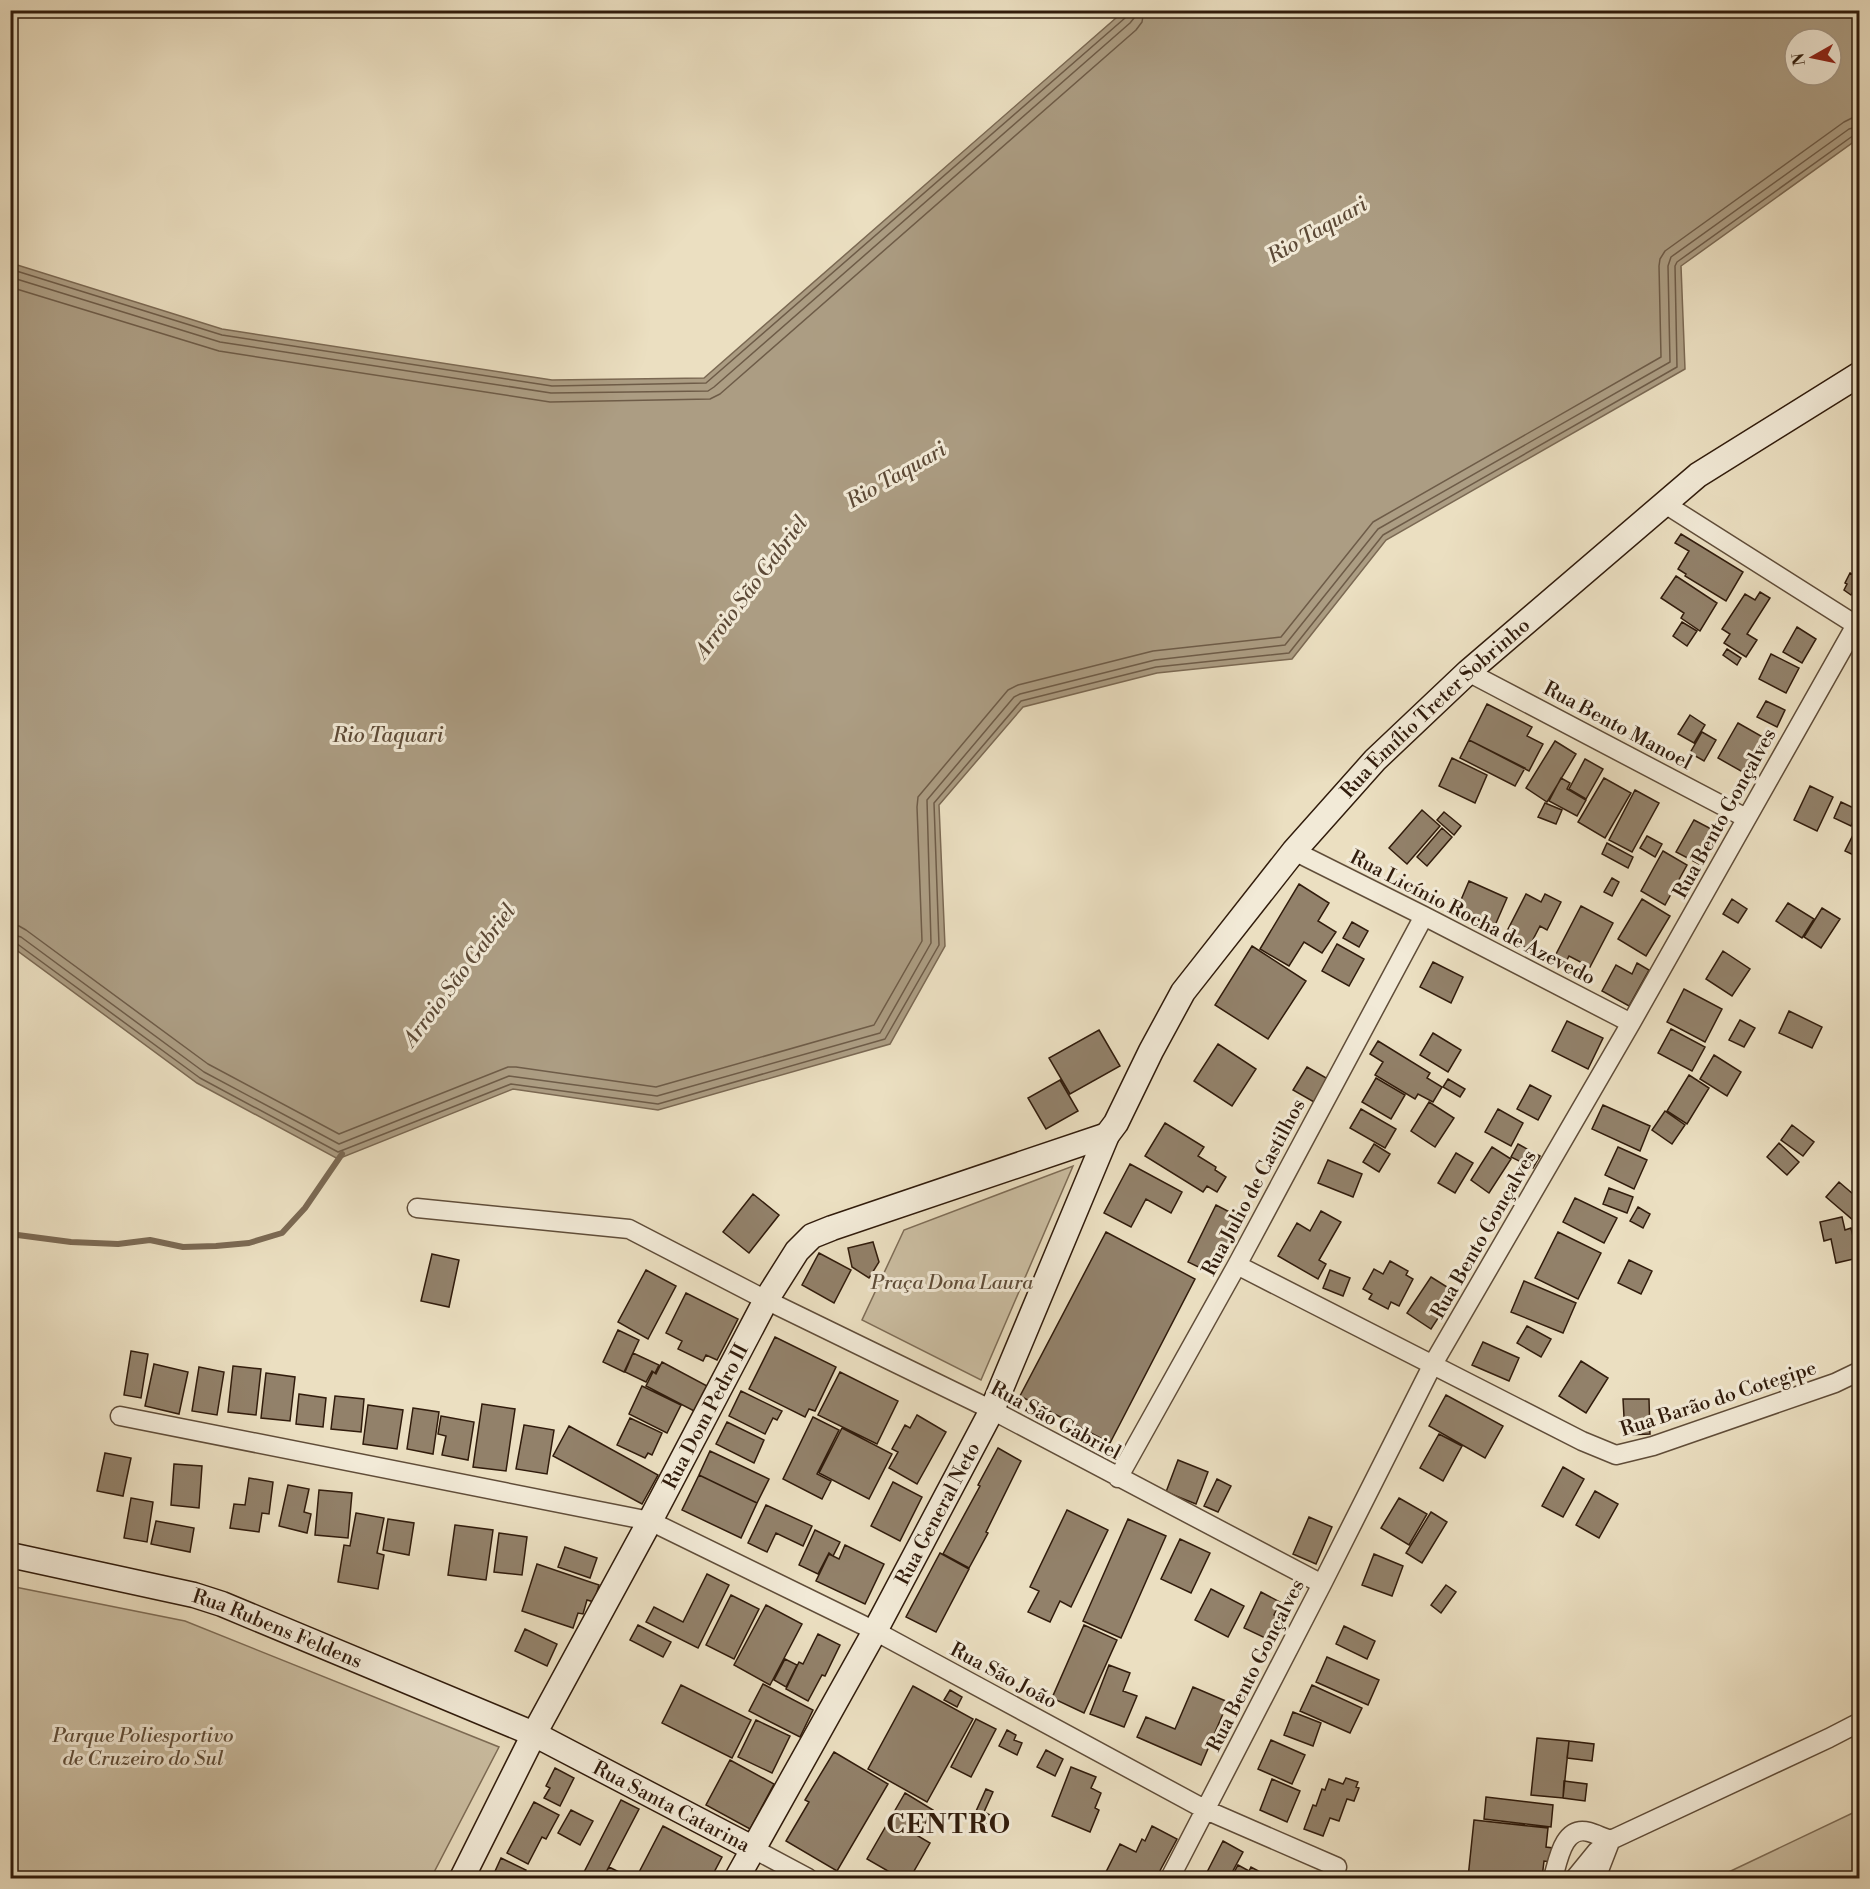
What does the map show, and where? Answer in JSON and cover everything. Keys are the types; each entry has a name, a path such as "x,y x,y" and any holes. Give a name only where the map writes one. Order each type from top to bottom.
{"main road":[{"name":"Rua Emílio Treter Sobrinho","path":"1107,1135 1116,1123 1183,992 1294,851 1375,760 1468,672 1698,475 1860,374"},
{"name":"Rua Dom Pedro II","path":"462,1878 534,1734 650,1521 766,1300 797,1251 813,1236 854,1220 1107,1135"},
{"name":"Rua General Neto","path":"736,1878 875,1631 992,1410 1107,1135"},
{"name":"Rua Rubens Feldens","path":"10,1555 194,1595 222,1604 534,1734"},
{"name":"Rua Santa Catarina","path":"534,1734 752,1848"}],"street":[{"name":"Rua Bento Gonçalves","path":"1170,1878 1433,1364 1632,1023 1856,625 1665,504"},
{"name":"Rua Bento Manoel","path":"1468,672 1746,818"},
{"name":"Rua Licínio Rocha de Azevedo","path":"1294,851 1632,1023"},
{"name":"Rua Julio de Castilhos","path":"1118,1478 1237,1265 1424,916"},
{"name":"Rua São Gabriel","path":"417,1208 629,1229 766,1300 992,1410 1322,1584"},
{"name":"Rua Barão do Cotegipe","path":"1237,1265 1582,1441 1616,1455 1665,1442 1835,1383 1860,1371"},
{"name":"Rua São João","path":"120,1416 650,1521 875,1631 1206,1810 1337,1867"},
{"path":"1575,1878 1597,1851 1611,1840 1860,1722"},
{"path":"1553,1878 1563,1845 1574,1833 1588,1832 1611,1840"},
{"path":"1596,1878 1611,1840"},
{"name":"Rua Santa Catarina","path":"752,1848 808,1878"}],"green space":[{"name":"Praça Dona Laura","path":"1073,1166 981,1380 862,1320 904,1230"},
{"name":"Parque Poliesportivo de Cruzeiro do Sul","path":"10,1586 185,1621 499,1747 431,1878 11,1878"},
{"path":"1859,1810 1859,1878 1716,1878"}],"water":[{"name":"Rio Taquari","path":"1124,11 1859,11 1859,138 1681,266 1685,369 1386,540 1292,659 1157,673 1023,707 939,805 945,946 890,1044 658,1110 513,1089 338,1159 197,1083 11,946 11,263 222,329 552,380 704,378"}],"building":[{"path":"1681,534 1743,572 1726,601 1685,576 1686,574 1678,569 1689,551 1675,543"},
{"path":"1850,573 1860,579 1851,595 1844,590"},
{"path":"1676,576 1717,603 1700,631 1681,618 1684,613 1661,598"},
{"path":"1760,592 1770,598 1747,634 1757,640 1746,657 1724,643 1730,634 1722,629 1745,594 1755,600"},
{"path":"1682,622 1697,631 1687,646 1673,636"},
{"path":"1797,627 1816,639 1802,663 1783,652"},
{"path":"1727,649 1741,658 1737,665 1723,655"},
{"path":"1771,654 1799,668 1786,693 1759,679"},
{"path":"1766,701 1785,710 1777,727 1757,717"},
{"path":"1487,704 1532,727 1527,736 1543,744 1529,771 1469,740"},
{"path":"1690,715 1705,725 1694,743 1678,734"},
{"path":"1738,723 1768,740 1748,775 1718,758"},
{"path":"1702,732 1716,740 1704,761 1690,753"},
{"path":"1469,740 1525,768 1515,786 1460,758"},
{"path":"1555,741 1576,754 1547,802 1526,788"},
{"path":"1452,758 1487,775 1475,803 1439,786"},
{"path":"1585,759 1603,769 1586,799 1569,789"},
{"path":"1561,778 1570,783 1567,789 1586,800 1577,816 1549,801"},
{"path":"1604,778 1631,793 1605,838 1578,822"},
{"path":"1810,786 1833,797 1817,831 1794,820"},
{"path":"1635,790 1659,803 1632,852 1609,840"},
{"path":"1841,802 1858,810 1851,826 1834,818"},
{"path":"1545,803 1562,810 1556,824 1538,817"},
{"path":"1422,810 1440,826 1407,864 1389,848"},
{"path":"1444,812 1461,826 1454,835 1437,820"},
{"path":"1694,820 1717,832 1699,864 1676,852"},
{"path":"1858,825 1860,826 1860,858 1845,851"},
{"path":"1442,828 1452,837 1427,866 1417,857"},
{"path":"1647,836 1662,844 1655,857 1640,848"},
{"path":"1607,843 1633,857 1628,868 1602,854"},
{"path":"1663,851 1687,865 1665,905 1641,891"},
{"path":"1612,878 1619,882 1612,896 1604,892"},
{"path":"1469,881 1507,898 1493,930 1455,914"},
{"path":"1299,884 1329,903 1318,921 1336,932 1322,953 1304,942 1289,966 1260,949"},
{"path":"1526,894 1541,902 1545,894 1561,902 1547,930 1540,926 1528,949 1504,937"},
{"path":"1642,899 1670,916 1646,956 1618,939"},
{"path":"1732,899 1747,909 1738,923 1723,914"},
{"path":"1788,903 1814,919 1802,938 1776,921"},
{"path":"1581,906 1613,923 1590,967 1569,956 1565,964 1554,958"},
{"path":"1822,908 1840,919 1821,948 1804,937"},
{"path":"1352,922 1368,931 1359,947 1343,938"},
{"path":"1337,944 1364,959 1349,986 1322,971"},
{"path":"1252,946 1306,981 1268,1039 1215,1005"},
{"path":"1723,951 1750,969 1732,996 1706,979"},
{"path":"1433,962 1463,977 1451,1003 1420,987"},
{"path":"1637,963 1649,970 1629,1006 1602,991 1616,965 1632,974"},
{"path":"1684,989 1722,1009 1705,1042 1667,1022"},
{"path":"1789,1011 1822,1027 1812,1048 1779,1033"},
{"path":"1740,1020 1755,1028 1744,1047 1729,1040"},
{"path":"1567,1021 1603,1038 1588,1069 1552,1051"},
{"path":"1671,1029 1705,1047 1692,1071 1658,1053"},
{"path":"1099,1030 1120,1066 1070,1094 1049,1058"},
{"path":"1433,1033 1461,1050 1448,1072 1420,1055"},
{"path":"1378,1041 1430,1073 1427,1078 1442,1087 1433,1102 1418,1094 1415,1099 1375,1075 1383,1062 1370,1054"},
{"path":"1218,1044 1256,1069 1232,1106 1194,1081"},
{"path":"1714,1055 1741,1072 1727,1096 1700,1079"},
{"path":"1307,1067 1328,1079 1314,1102 1293,1090"},
{"path":"1689,1075 1709,1088 1687,1124 1667,1111"},
{"path":"1376,1078 1405,1095 1391,1119 1362,1102"},
{"path":"1448,1079 1465,1089 1460,1097 1443,1087"},
{"path":"1060,1080 1078,1111 1046,1129 1028,1098"},
{"path":"1530,1085 1551,1096 1538,1120 1517,1109"},
{"path":"1429,1102 1454,1118 1435,1147 1411,1131"},
{"path":"1603,1105 1650,1126 1640,1151 1592,1129"},
{"path":"1361,1109 1396,1129 1385,1148 1350,1128"},
{"path":"1498,1109 1523,1123 1511,1146 1485,1132"},
{"path":"1665,1111 1685,1125 1672,1144 1652,1130"},
{"path":"1165,1123 1204,1147 1198,1156 1216,1167 1215,1170 1226,1177 1217,1192 1207,1186 1203,1192 1145,1156"},
{"path":"1792,1125 1814,1142 1803,1156 1781,1140"},
{"path":"1779,1143 1799,1162 1787,1175 1767,1157"},
{"path":"1374,1144 1390,1154 1379,1172 1363,1162"},
{"path":"1518,1144 1540,1156 1533,1168 1511,1157"},
{"path":"1492,1147 1511,1159 1489,1193 1471,1180"},
{"path":"1618,1147 1647,1160 1634,1189 1605,1175"},
{"path":"1456,1153 1473,1163 1455,1193 1438,1183"},
{"path":"1328,1160 1362,1174 1353,1197 1318,1183"},
{"path":"1130,1164 1182,1192 1171,1213 1146,1199 1131,1227 1104,1213"},
{"path":"1839,1182 1860,1200 1860,1226 1826,1197"},
{"path":"1609,1188 1633,1197 1627,1213 1603,1204"},
{"path":"753,1194 779,1215 749,1253 723,1232"},
{"path":"1575,1198 1617,1218 1604,1243 1563,1222"},
{"path":"1216,1205 1243,1219 1215,1275 1188,1262"},
{"path":"1638,1207 1650,1214 1643,1228 1630,1221"},
{"path":"1321,1211 1341,1222 1319,1260 1326,1264 1318,1279 1278,1256 1297,1223 1310,1231"},
{"path":"1842,1217 1845,1230 1851,1228 1858,1258 1836,1263 1831,1239 1824,1241 1820,1222"},
{"path":"1106,1232 1195,1279 1110,1443 1020,1396"},
{"path":"1558,1232 1601,1253 1578,1299 1535,1278"},
{"path":"873,1242 879,1262 869,1278 852,1267 848,1248"},
{"path":"819,1253 851,1270 834,1303 802,1285"},
{"path":"432,1254 459,1260 449,1307 421,1301"},
{"path":"1629,1260 1652,1271 1641,1294 1618,1283"},
{"path":"1390,1261 1408,1271 1406,1275 1413,1279 1399,1306 1391,1302 1388,1309 1369,1299 1372,1294 1363,1289 1374,1269 1383,1274"},
{"path":"646,1270 676,1286 648,1339 618,1322"},
{"path":"1330,1270 1350,1278 1343,1296 1323,1288"},
{"path":"1431,1277 1455,1292 1431,1329 1407,1313"},
{"path":"1524,1281 1576,1303 1563,1333 1511,1312"},
{"path":"686,1293 738,1319 717,1360 706,1355 703,1361 678,1349 682,1341 666,1333"},
{"path":"1527,1326 1551,1339 1541,1357 1517,1343"},
{"path":"618,1330 639,1340 624,1372 603,1362"},
{"path":"775,1337 836,1367 815,1411 809,1409 805,1417 749,1389"},
{"path":"1483,1342 1519,1358 1509,1381 1472,1365"},
{"path":"131,1351 148,1354 141,1398 124,1395"},
{"path":"633,1353 659,1365 655,1373 652,1371 646,1382 625,1372"},
{"path":"1581,1361 1608,1378 1586,1413 1559,1396"},
{"path":"662,1362 709,1387 696,1412 646,1386 653,1372 656,1374"},
{"path":"154,1364 188,1372 179,1414 145,1406"},
{"path":"233,1366 261,1369 256,1415 228,1412"},
{"path":"199,1367 224,1372 217,1415 192,1411"},
{"path":"840,1372 898,1401 877,1444 818,1415"},
{"path":"266,1373 295,1377 290,1421 261,1418"},
{"path":"642,1386 681,1405 667,1433 629,1414"},
{"path":"741,1391 782,1411 777,1420 773,1418 765,1434 729,1416"},
{"path":"299,1394 326,1398 323,1427 296,1424"},
{"path":"1446,1395 1503,1426 1485,1458 1429,1426"},
{"path":"335,1396 364,1399 361,1432 331,1429"},
{"path":"1623,1399 1649,1399 1650,1434 1625,1435"},
{"path":"482,1404 515,1409 506,1471 473,1467"},
{"path":"368,1405 403,1410 397,1449 363,1444"},
{"path":"413,1408 439,1412 433,1454 407,1449"},
{"path":"917,1415 946,1432 917,1484 889,1468 898,1452 892,1449 905,1425 910,1428"},
{"path":"441,1416 474,1422 468,1460 442,1455 446,1436 438,1434"},
{"path":"813,1417 839,1430 817,1474 831,1481 822,1499 783,1479"},
{"path":"630,1418 662,1433 652,1455 648,1453 645,1458 617,1445"},
{"path":"727,1422 764,1440 754,1463 716,1444"},
{"path":"524,1425 554,1430 547,1474 516,1469"},
{"path":"569,1426 658,1475 642,1504 553,1456"},
{"path":"842,1428 892,1454 869,1499 819,1473"},
{"path":"1439,1434 1462,1446 1443,1481 1420,1468"},
{"path":"998,1448 1021,1461 969,1568 943,1554"},
{"path":"710,1451 769,1479 757,1503 699,1475"},
{"path":"105,1453 131,1458 123,1496 97,1491"},
{"path":"1178,1460 1208,1472 1196,1504 1166,1492"},
{"path":"174,1464 202,1466 199,1508 171,1505"},
{"path":"1563,1467 1584,1479 1563,1517 1542,1506"},
{"path":"699,1475 757,1503 741,1538 682,1510"},
{"path":"249,1478 273,1482 269,1514 262,1513 259,1532 230,1528 234,1504 245,1505"},
{"path":"1217,1479 1231,1486 1218,1512 1204,1506"},
{"path":"893,1482 922,1497 900,1541 871,1526"},
{"path":"288,1485 309,1489 304,1512 311,1514 307,1533 279,1526"},
{"path":"319,1490 352,1493 348,1538 315,1535"},
{"path":"1595,1491 1618,1504 1599,1538 1576,1525"},
{"path":"131,1498 153,1502 147,1542 124,1538"},
{"path":"1399,1498 1427,1514 1409,1545 1381,1528"},
{"path":"766,1505 812,1526 803,1546 776,1533 767,1552 748,1543"},
{"path":"1067,1510 1108,1530 1071,1607 1060,1601 1050,1622 1028,1612 1039,1591 1030,1587"},
{"path":"1431,1512 1447,1522 1422,1563 1406,1553"},
{"path":"356,1513 384,1518 377,1553 384,1555 378,1589 338,1582 344,1545 350,1546"},
{"path":"1309,1517 1332,1527 1316,1564 1293,1554"},
{"path":"388,1519 414,1523 409,1555 383,1550"},
{"path":"1128,1519 1166,1536 1121,1638 1083,1621"},
{"path":"156,1521 194,1528 190,1552 151,1544"},
{"path":"455,1525 493,1530 486,1580 448,1575"},
{"path":"815,1530 840,1542 833,1556 829,1553 818,1574 799,1565"},
{"path":"499,1533 527,1537 522,1575 494,1572"},
{"path":"1180,1539 1210,1553 1191,1593 1161,1579"},
{"path":"845,1545 884,1564 865,1604 816,1581 829,1554 839,1559"},
{"path":"565,1547 597,1558 590,1578 558,1567"},
{"path":"940,1553 969,1569 936,1632 906,1617"},
{"path":"1374,1554 1403,1566 1392,1596 1362,1585"},
{"path":"537,1564 599,1585 594,1602 587,1600 583,1614 578,1613 573,1628 522,1611"},
{"path":"707,1574 729,1585 698,1648 646,1622 654,1607 683,1622"},
{"path":"1446,1585 1456,1592 1441,1613 1431,1605"},
{"path":"1211,1589 1244,1606 1228,1637 1195,1620"},
{"path":"1261,1592 1280,1602 1274,1615 1284,1620 1274,1642 1244,1628"},
{"path":"731,1595 759,1609 734,1659 706,1645"},
{"path":"766,1605 802,1624 770,1685 734,1665"},
{"path":"638,1625 671,1642 663,1657 630,1640"},
{"path":"1084,1625 1117,1640 1084,1713 1052,1698"},
{"path":"1344,1626 1375,1641 1367,1659 1336,1644"},
{"path":"525,1629 557,1644 547,1666 515,1651"},
{"path":"818,1634 840,1645 825,1676 822,1675 808,1701 786,1689 799,1662 803,1664"},
{"path":"1327,1657 1379,1680 1368,1705 1316,1682"},
{"path":"785,1659 797,1665 786,1687 774,1680"},
{"path":"1109,1665 1130,1673 1123,1691 1137,1696 1124,1727 1090,1714"},
{"path":"763,1684 813,1710 800,1737 749,1711"},
{"path":"681,1685 751,1720 732,1758 662,1723"},
{"path":"1312,1685 1362,1708 1350,1733 1300,1711"},
{"path":"913,1686 973,1719 927,1802 868,1769"},
{"path":"1193,1687 1228,1702 1201,1765 1137,1737 1146,1717 1175,1729"},
{"path":"950,1690 962,1697 957,1707 944,1700"},
{"path":"1293,1712 1321,1723 1313,1746 1284,1735"},
{"path":"976,1719 996,1729 971,1777 951,1767"},
{"path":"756,1720 790,1736 772,1773 738,1757"},
{"path":"1007,1730 1016,1735 1014,1740 1022,1743 1017,1755 999,1746"},
{"path":"1537,1738 1569,1741 1563,1798 1531,1795"},
{"path":"1271,1740 1305,1755 1292,1784 1258,1769"},
{"path":"1569,1741 1594,1744 1592,1761 1567,1758"},
{"path":"1046,1750 1063,1759 1055,1776 1037,1767"},
{"path":"834,1752 888,1784 837,1871 786,1841 809,1802 805,1800"},
{"path":"730,1760 774,1784 750,1829 706,1805"},
{"path":"1071,1767 1096,1777 1091,1788 1101,1793 1095,1808 1099,1810 1090,1832 1052,1816"},
{"path":"555,1768 574,1778 560,1806 544,1798 550,1788 546,1786"},
{"path":"1346,1778 1358,1782 1356,1787 1359,1788 1354,1801 1347,1799 1339,1821 1330,1818 1323,1836 1304,1829 1313,1805 1316,1806 1322,1789 1325,1790 1329,1779 1343,1784"},
{"path":"1272,1779 1300,1791 1287,1822 1260,1810"},
{"path":"1564,1781 1587,1784 1585,1801 1563,1798"},
{"path":"986,1789 993,1792 984,1812 994,1817 990,1826 973,1818"},
{"path":"905,1793 933,1810 918,1836 930,1843 910,1878 893,1878 895,1875 867,1859"},
{"path":"1486,1797 1553,1805 1551,1827 1484,1819"},
{"path":"621,1800 639,1809 603,1878 581,1878"},
{"path":"534,1802 559,1815 546,1839 542,1837 528,1864 507,1853"},
{"path":"571,1810 593,1821 580,1845 558,1833"},
{"path":"1474,1820 1548,1828 1546,1847 1553,1848 1551,1862 1544,1861 1542,1878 1468,1878"},
{"path":"663,1826 722,1857 711,1878 636,1878"},
{"path":"1152,1826 1177,1839 1156,1878 1119,1878 1106,1872 1120,1844 1136,1852 1142,1839 1145,1841"},
{"path":"1223,1841 1243,1852 1229,1878 1204,1878"},
{"path":"501,1858 526,1870 522,1878 492,1878"},
{"path":"1238,1865 1249,1871 1251,1867 1268,1876 1267,1878 1231,1878"},
{"path":"609,1867 631,1878 603,1878"}],"waterway":[{"name":"Arroio São Gabriel","path":"10,1234 71,1242 118,1244 150,1240 183,1247 249,1243 282,1233 305,1208 342,1154"}],"district":[{"name":"CENTRO","path":"949,1824"}]}
